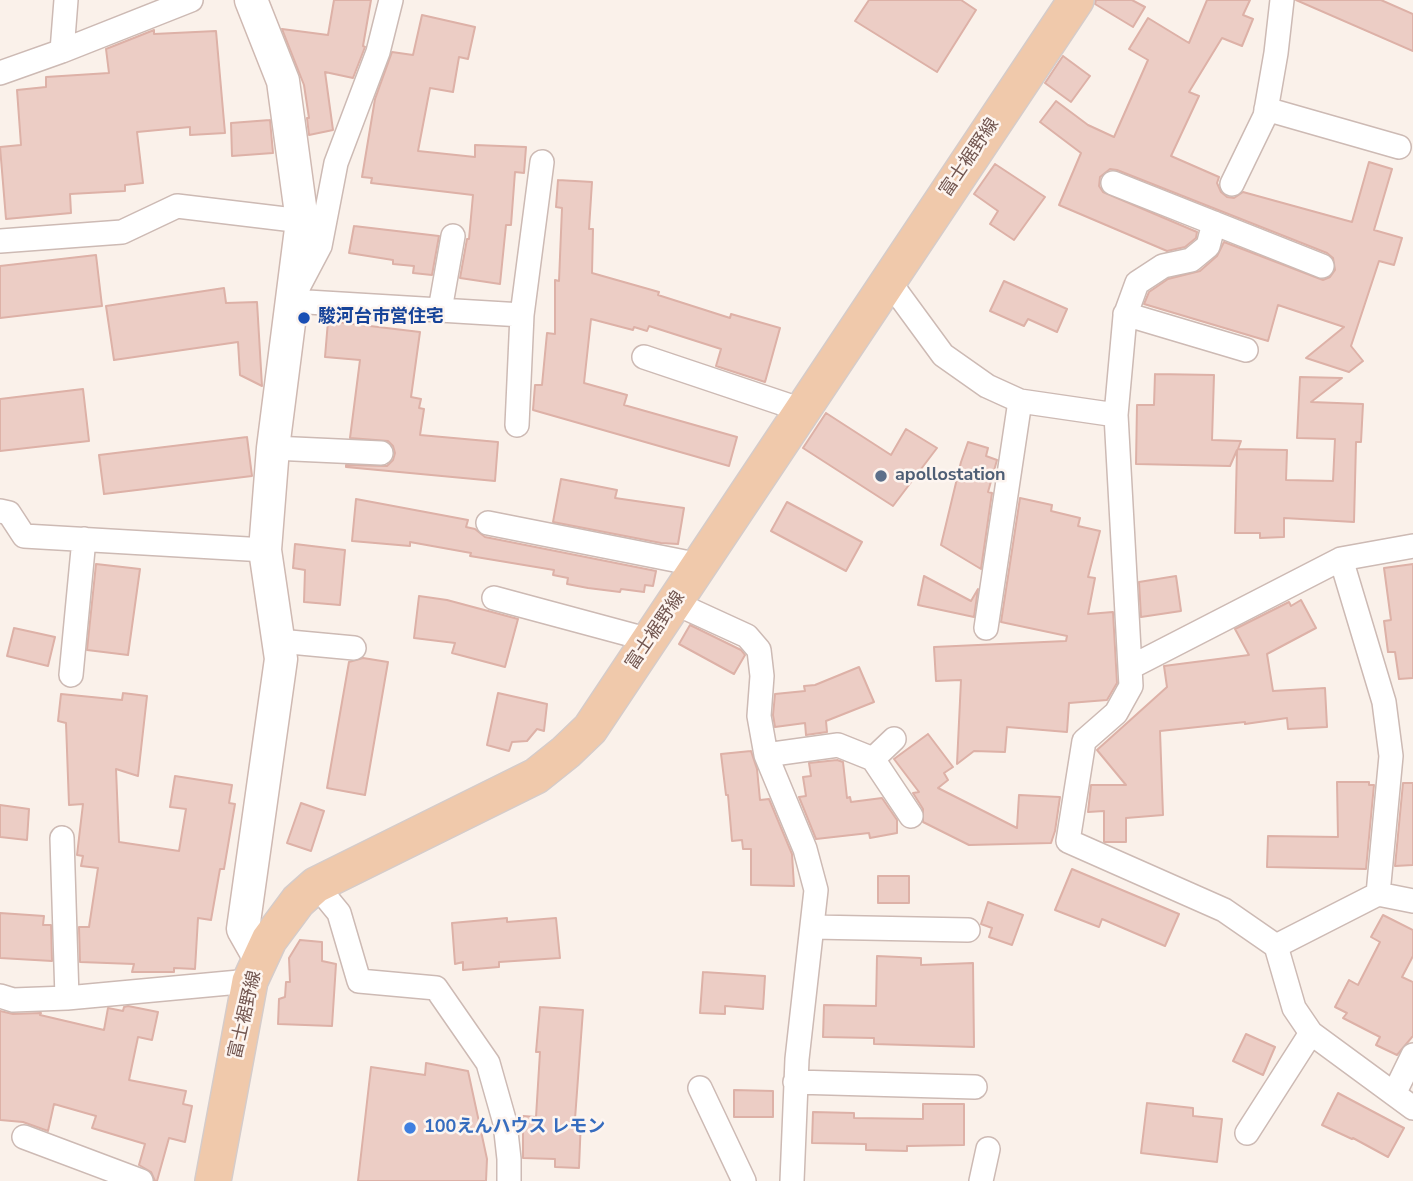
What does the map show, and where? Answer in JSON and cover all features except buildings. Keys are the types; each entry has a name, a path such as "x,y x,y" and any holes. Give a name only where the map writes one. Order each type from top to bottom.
{"main road":[{"name":"富士裾野線","path":"213,1181 255,970 269,940 298,901 316,885 536,776 590,729 1076,0"}],"street":[{"path":"61,51 66,0"},
{"path":"0,73 191,0"},
{"path":"0,996 13,1000 67,998 255,970 243,929 281,659 265,550 273,448 302,220 283,80 251,0"},
{"path":"291,301 320,246 336,163 378,52 391,0"},
{"path":"1232,184 1265,117 1282,0"},
{"path":"1266,109 1399,147"},
{"path":"517,425 522,315 542,162"},
{"path":"1113,183 1322,265"},
{"path":"0,241 122,232 177,206 302,220"},
{"path":"1214,223 1208,246 1191,261 1163,266 1137,283 1125,314 1116,415 1131,686 1116,713 1084,741 1068,841 1224,910 1276,946 1294,1008 1311,1033 1413,1108"},
{"path":"440,310 453,236"},
{"path":"888,280 943,355 987,386 1020,401 1116,415"},
{"path":"291,301 522,315"},
{"path":"1125,314 1246,350"},
{"path":"644,357 802,410"},
{"path":"986,628 1020,401"},
{"path":"273,448 381,453"},
{"path":"0,511 9,513 24,536 265,550"},
{"path":"488,523 700,565"},
{"path":"71,675 84,539"},
{"path":"1131,667 1341,559 1413,546"},
{"path":"1341,559 1384,702 1391,756 1378,894"},
{"path":"494,598 650,640"},
{"path":"675,603 747,636 759,650 762,676 759,716 766,755 805,849 816,890 795,1082 789,1180"},
{"path":"279,641 355,648"},
{"path":"873,759 894,739"},
{"path":"766,755 838,745 873,759 911,816"},
{"path":"62,838 67,998"},
{"path":"316,885 338,913 359,981 436,988 488,1063 505,1123 509,1181"},
{"path":"1276,946 1378,894 1413,901"},
{"path":"813,927 968,930"},
{"path":"1247,1133 1311,1033"},
{"path":"1394,1094 1413,1055"},
{"path":"795,1082 975,1087"},
{"path":"700,1087 744,1181"},
{"path":"24,1137 141,1181"},
{"path":"981,1181 988,1149"}],"place":[{"name":"駿河台市営住宅","path":"304,318"},
{"name":"apollostation","path":"881,476"},
{"name":"100えんハウス レモン","path":"410,1128"}]}
